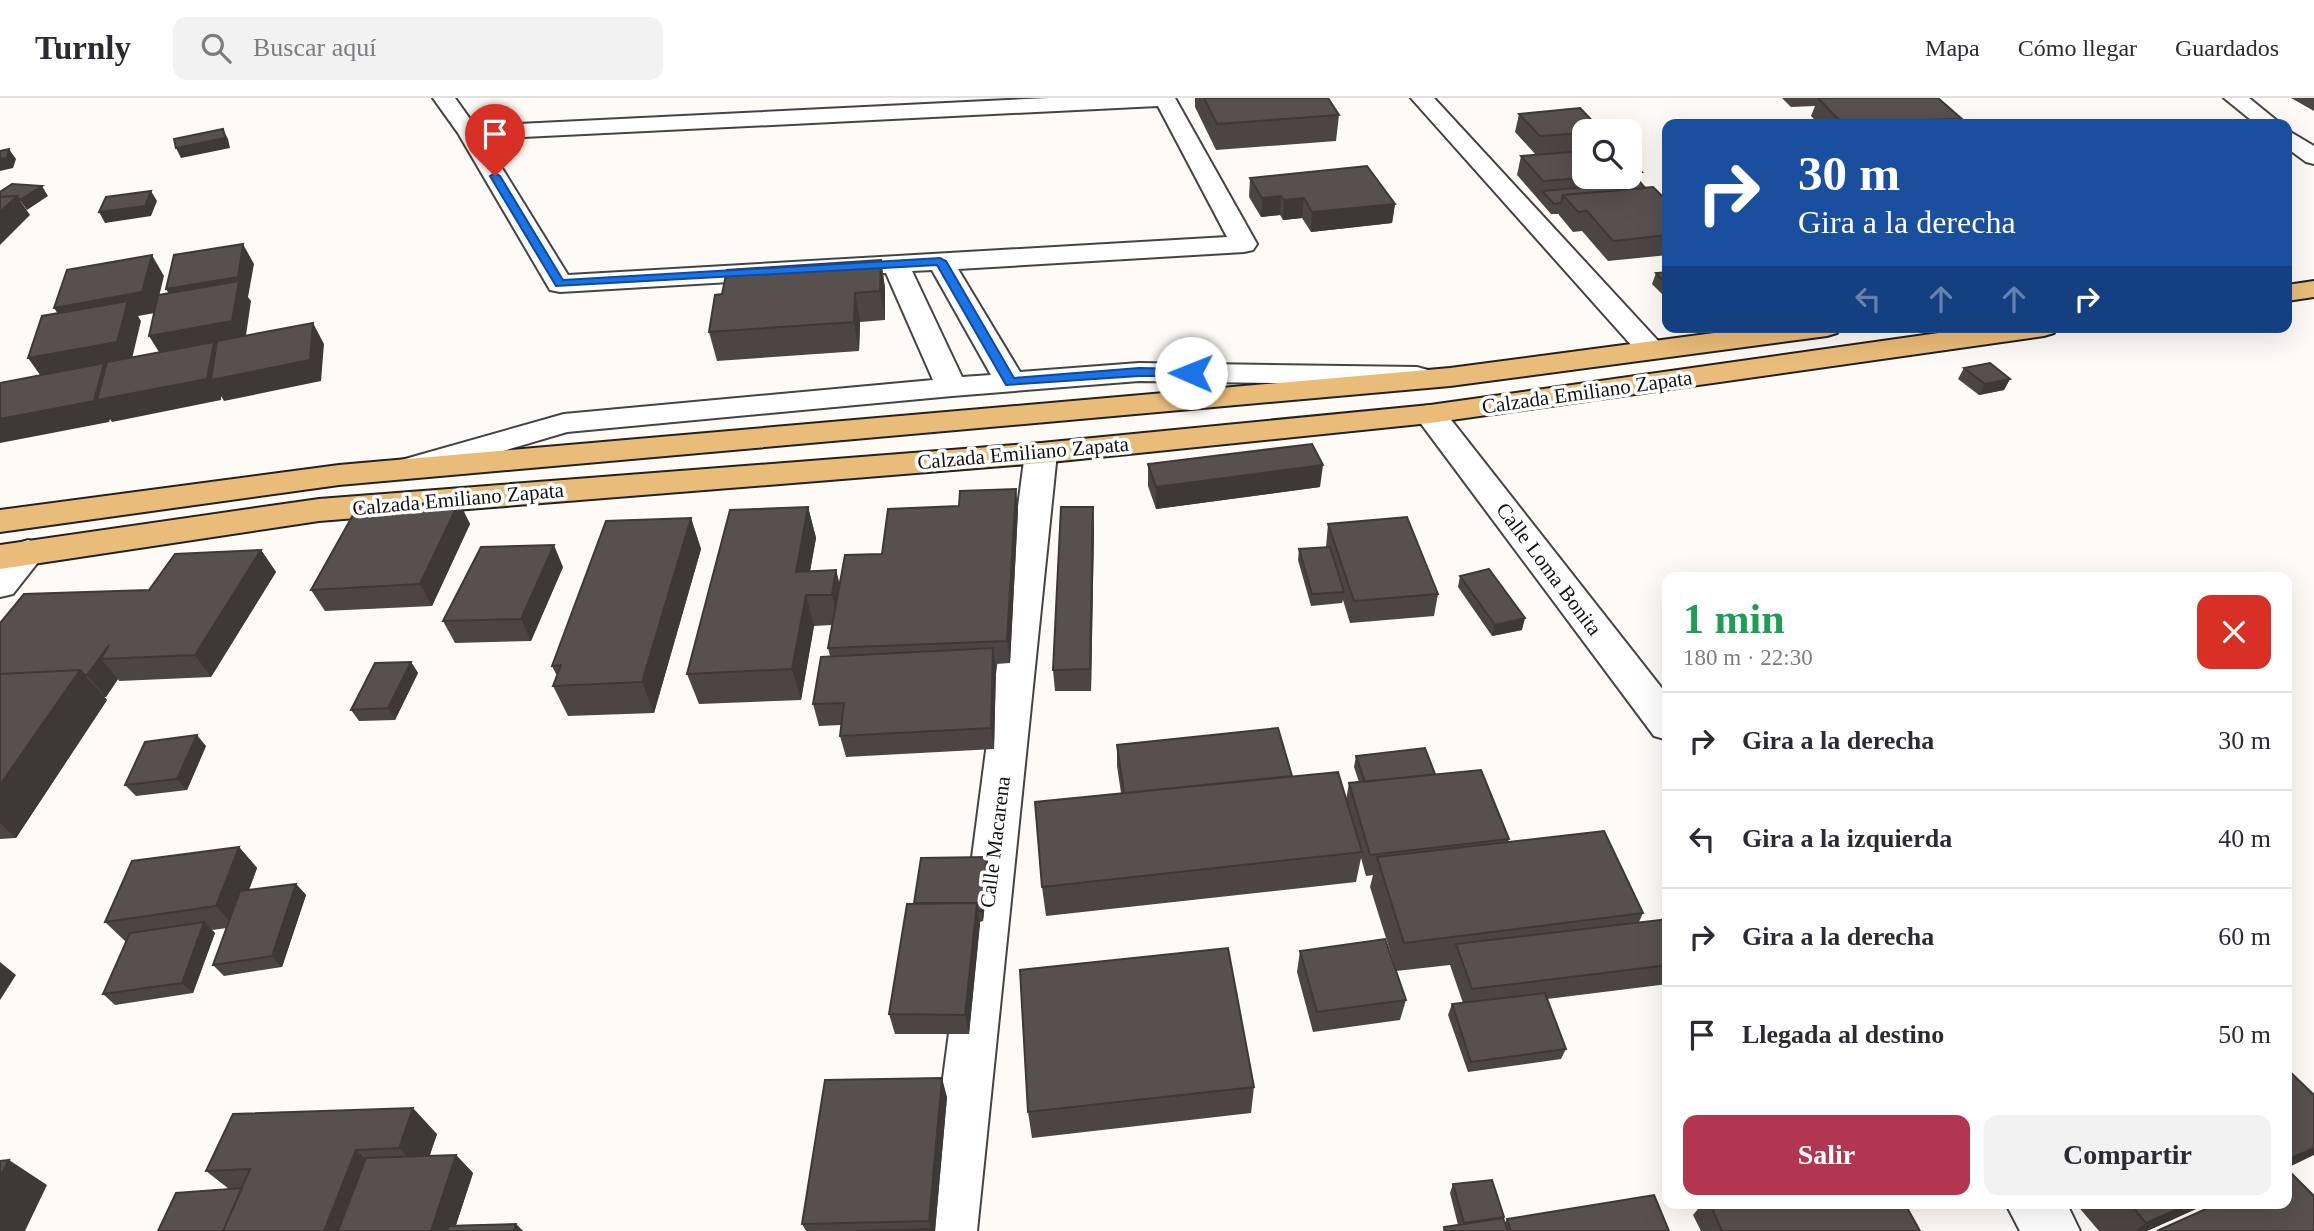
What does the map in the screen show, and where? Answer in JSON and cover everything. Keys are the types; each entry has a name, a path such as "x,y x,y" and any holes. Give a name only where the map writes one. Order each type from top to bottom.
{"main road":[{"path":"2292,292 2314,289"},
{"name":"Calzada Emiliano Zapata","path":"0,521 325,476 1450,377 1783,333"},
{"name":"Calzada Emiliano Zapata","path":"14,555 319,510 1041,453 1430,414 2002,333"}],"street":[{"path":"444,98 469,132 560,284 1244,244 1165,99 469,132"},
{"path":"1422,98 1651,351"},
{"path":"2235,98 2263,119"},
{"path":"2292,141 2314,157"},
{"path":"940,261 1010,382"},
{"path":"895,264 952,387"},
{"path":"410,468 564,423 952,387 1139,372 1450,377"},
{"name":"Calle Loma Bonita","path":"1430,414 1662,717"},
{"name":"Calle Macarena","path":"950,1231 1041,453"},
{"path":"0,585 14,555"},
{"path":"2037,1209 2053,1231"}],"building":[{"path":"1204,98 1328,98 1339,115 1217,124"},
{"path":"1818,98 1938,98 1962,119 1838,119"},
{"path":"1580,108 1591,119 1572,119 1572,134 1540,136 1519,114"},
{"path":"223,129 225,138 176,148 174,139"},
{"path":"9,149 7,158 0,159 0,151"},
{"path":"1572,152 1572,179 1543,181 1521,156"},
{"path":"1367,166 1395,204 1312,212 1304,198 1262,198 1250,178"},
{"path":"12,184 42,186 20,200 17,196 0,197 0,192"},
{"path":"1653,187 1662,196 1662,236 1613,241 1587,211 1578,212 1563,195"},
{"path":"1633,189 1563,195 1561,203 1554,204 1542,191"},
{"path":"151,191 145,206 99,212 106,197"},
{"path":"17,196 0,212 0,197"},
{"path":"243,244 238,277 166,289 174,255"},
{"path":"152,255 142,292 54,308 67,270"},
{"path":"881,260 880,291 855,293 854,322 709,332 715,295 722,294 727,270"},
{"path":"239,281 232,321 149,336 158,295"},
{"path":"128,301 117,342 28,358 42,316"},
{"path":"313,323 310,360 211,380 217,341"},
{"path":"214,342 207,379 97,400 107,362"},
{"path":"104,363 94,401 0,419 0,383"},
{"path":"1990,363 2010,379 1985,384 1964,368"},
{"path":"1312,444 1323,465 1156,487 1148,464"},
{"path":"1016,489 1007,641 828,648 845,555 882,554 888,509 959,506 960,491"},
{"path":"459,502 420,584 311,590 358,506"},
{"path":"808,507 796,572 836,570 832,595 806,595 792,669 687,674 730,510"},
{"path":"1061,507 1093,507 1090,669 1053,670"},
{"path":"1407,517 1438,594 1354,601 1328,524"},
{"path":"691,518 642,682 553,686 561,665 552,666 606,521"},
{"path":"554,545 521,619 443,621 481,547"},
{"path":"1330,547 1344,592 1312,594 1299,549"},
{"path":"261,550 195,655 101,659 109,645 87,675 80,670 0,674 0,623 24,594 149,590 175,554"},
{"path":"1489,569 1525,618 1495,625 1460,576"},
{"path":"993,648 991,728 840,736 844,703 813,704 821,657"},
{"path":"411,662 388,708 351,710 375,663"},
{"path":"80,670 0,785 0,674"},
{"path":"1278,728 1292,776 1124,793 1117,745"},
{"path":"197,735 177,779 125,785 145,742"},
{"path":"1425,748 1435,774 1365,782 1356,756"},
{"path":"1481,770 1509,839 1370,855 1349,783"},
{"path":"1338,772 1362,852 1042,887 1035,802"},
{"path":"1604,831 1643,913 1404,943 1377,857"},
{"path":"239,847 216,906 105,922 132,861"},
{"path":"987,857 981,911 978,911 977,903 914,903 921,858"},
{"path":"296,884 272,956 213,965 240,891"},
{"path":"977,903 965,1015 889,1014 907,904"},
{"path":"1662,920 1662,966 1472,989 1456,944"},
{"path":"204,922 182,983 103,994 130,933"},
{"path":"1385,939 1406,1000 1317,1012 1300,951"},
{"path":"1228,948 1254,1087 1028,1112 1020,970"},
{"path":"1545,993 1566,1049 1471,1062 1452,1004"},
{"path":"2292,1074 2314,1095 2314,1148 2292,1158"},
{"path":"942,1078 929,1221 802,1224 825,1080"},
{"path":"413,1108 399,1148 356,1150 324,1231 223,1231 250,1169 206,1171 233,1114"},
{"path":"456,1155 431,1231 338,1231 366,1158"},
{"path":"9,1160 0,1177 0,1161"},
{"path":"2292,1174 2314,1196 2314,1231 2157,1231 2206,1209 2292,1209"},
{"path":"1492,1180 1504,1217 1464,1223 1453,1184"},
{"path":"242,1188 223,1231 158,1231 176,1193"},
{"path":"1654,1195 1669,1231 1511,1231 1507,1219"},
{"path":"1712,1209 1908,1209 1920,1231 1722,1231"},
{"path":"2134,1209 2178,1209 2146,1223"},
{"path":"1503,1218 1508,1231 1445,1231 1444,1227"},
{"path":"516,1224 514,1231 447,1231 449,1226"},
{"path":"932,1229 931,1231 856,1231"}],"route":[{"path":"495,176 560,284 940,261 1010,382 1139,372 1191,373"}]}
